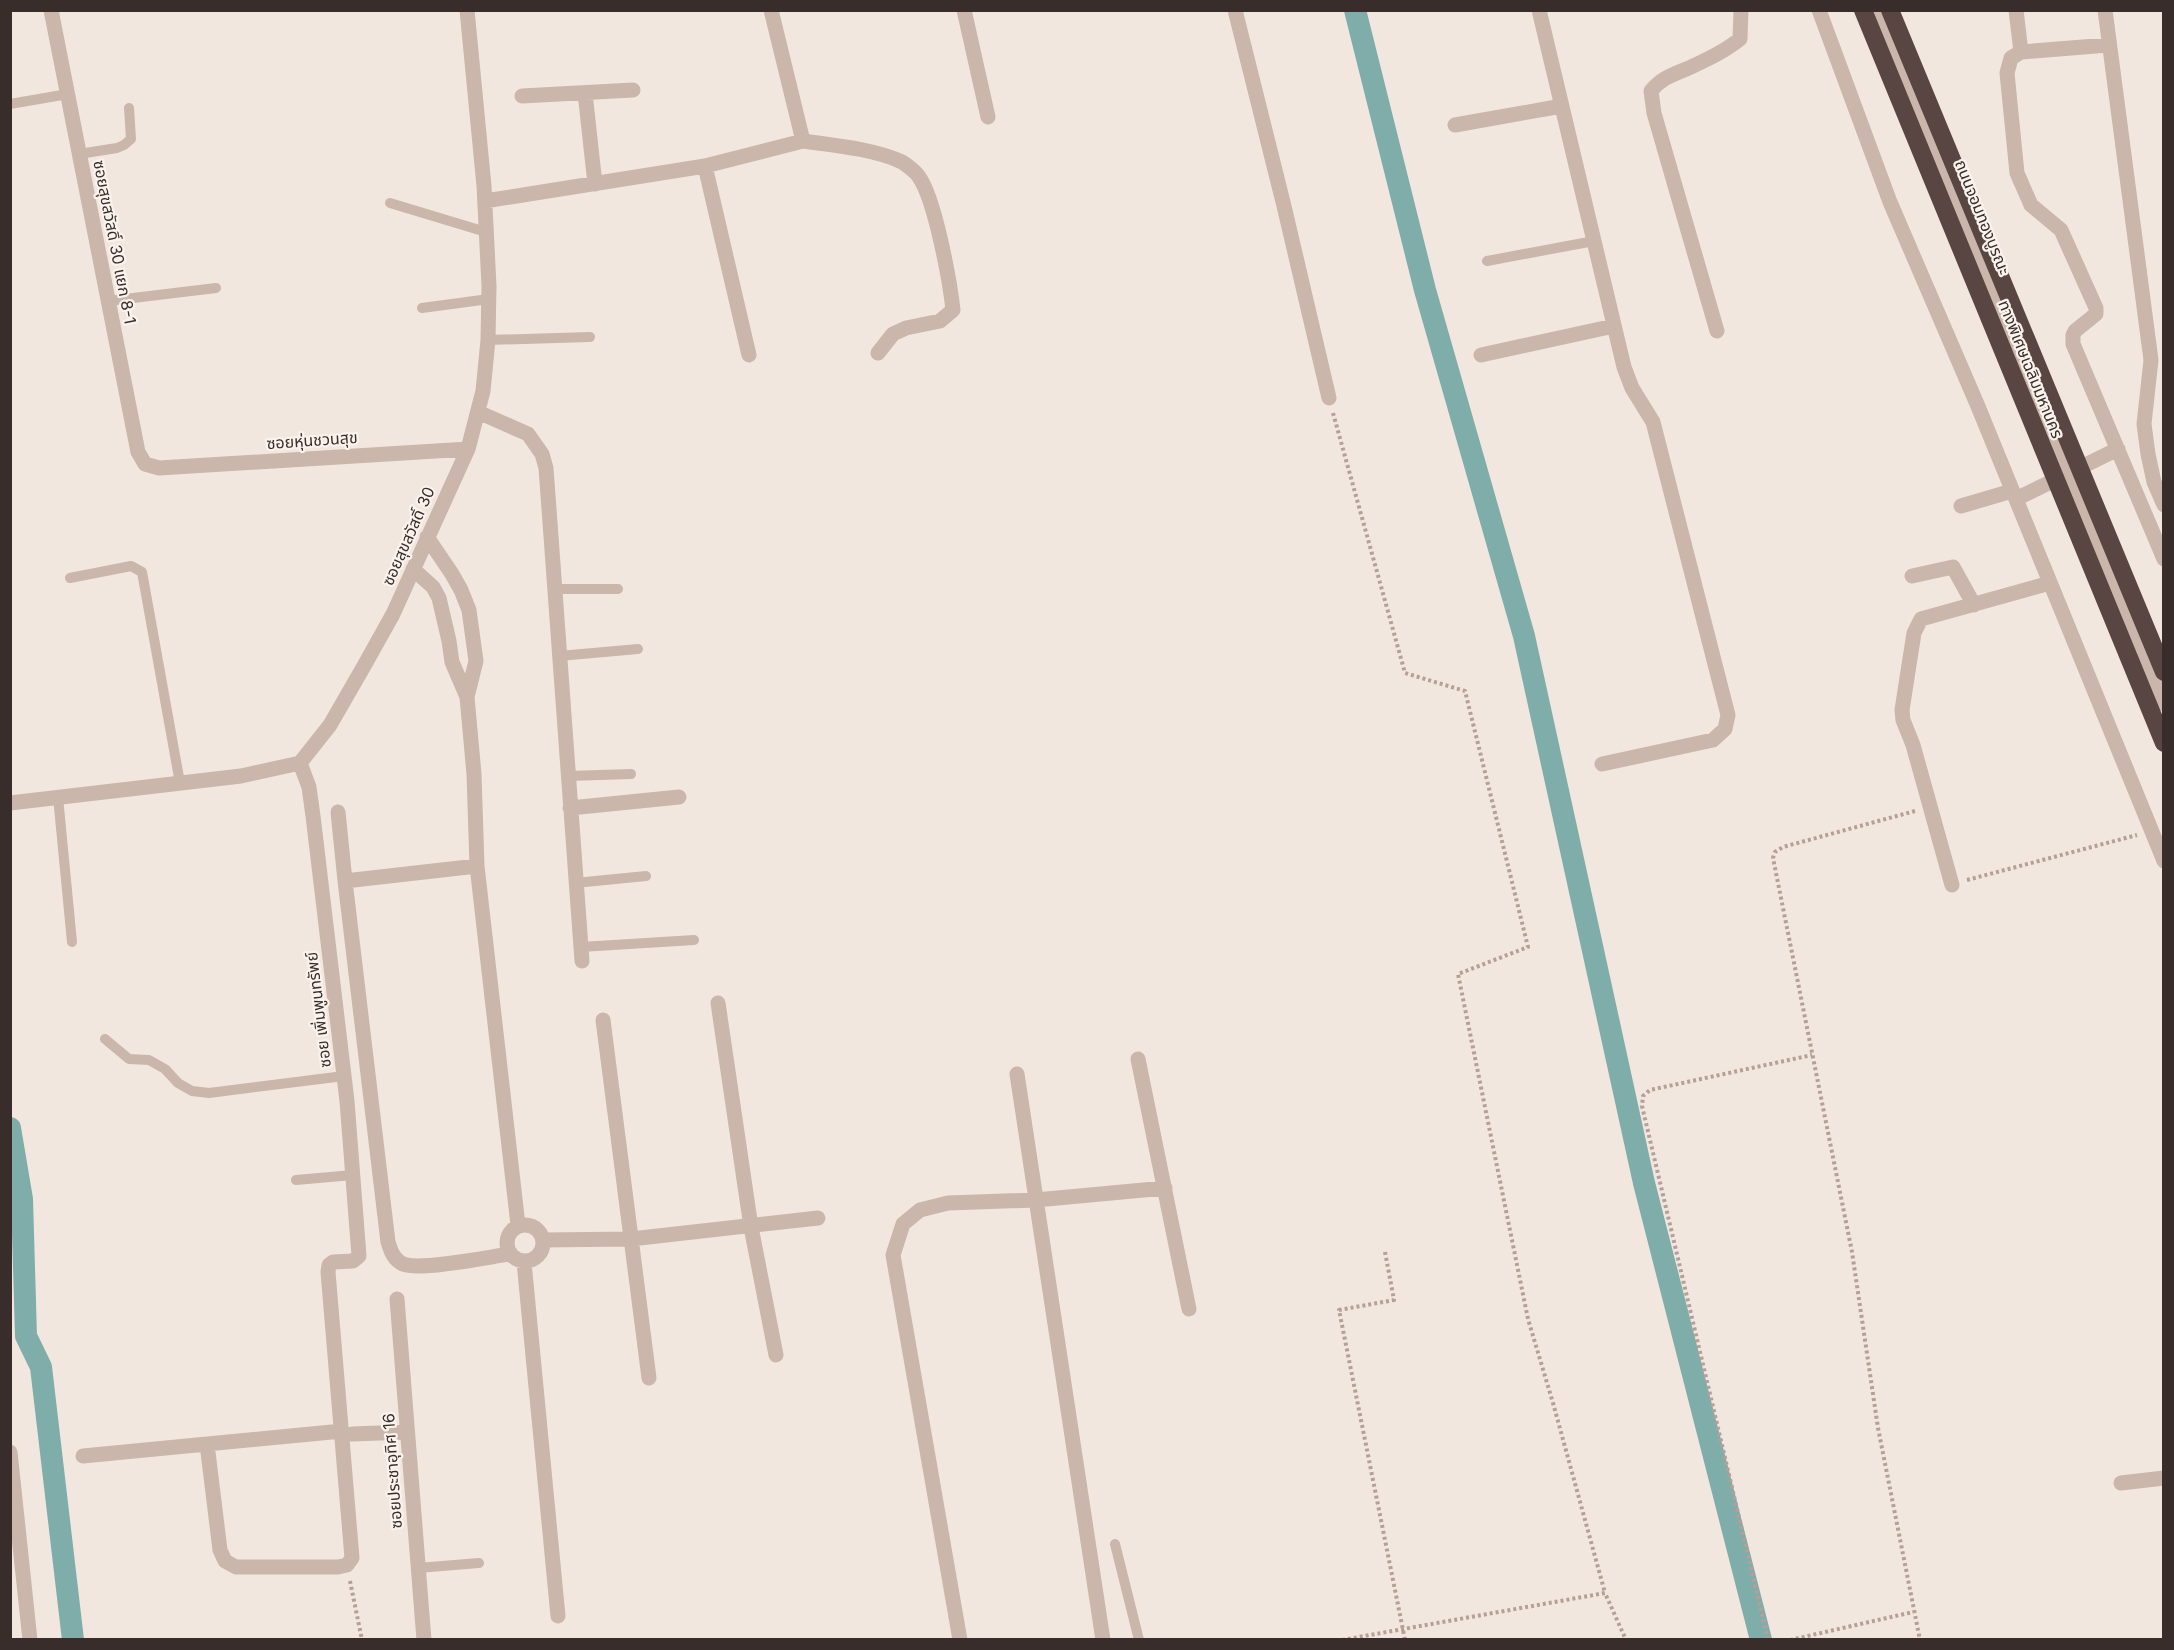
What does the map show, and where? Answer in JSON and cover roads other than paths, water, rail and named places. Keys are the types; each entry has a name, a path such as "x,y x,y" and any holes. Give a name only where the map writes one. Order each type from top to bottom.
{"highway":[{"name":"ทางพิเศษเฉลิมมหานคร","path":"1863,10 2163,743"},
{"name":"ทางพิเศษเฉลิมมหานคร","path":"1890,10 2163,672"}],"street":[{"name":"ซอยสุขสวัสดิ์ 30 แยก 8-1","path":"51,10 138,452 145,464 159,468"},
{"name":"ซอยสุขสวัสดิ์ 30","path":"300,763 336,715 393,614 468,449 483,391 489,299 485,201 467,10"},
{"path":"771,10 803,141"},
{"path":"964,10 988,117"},
{"path":"1236,10 1329,398"},
{"path":"1539,10 1624,367 1632,388 1653,422 1728,715 1725,729 1713,740 1602,764"},
{"path":"1717,331 1654,113 1651,91 1668,75 1726,50 1740,39 1741,10"},
{"path":"1819,10 1890,202 2014,495 2163,861"},
{"name":"ถนนจอมทองบูรณะ","path":"1879,10 2163,704"},
{"path":"2016,10 2021,52"},
{"path":"2105,10 2108,45 2157,360 2144,423 2154,482 2163,505"},
{"path":"2108,45 2021,52 2011,58 2007,73 2017,172 2031,205 2061,230 2096,308 2096,314 2075,331 2073,344 2163,559"},
{"path":"522,96 633,90"},
{"path":"585,93 595,184"},
{"path":"1455,125 1562,106"},
{"path":"485,201 705,166 803,141 854,149 902,163 919,176 930,198 953,310 940,321 906,328 893,334 878,353"},
{"path":"705,166 749,355"},
{"path":"1480,355 1614,326"},
{"path":"478,412 528,434 542,454 546,468 582,954"},
{"name":"ซอยหุ่นชวนสุข","path":"159,468 468,449"},
{"path":"1961,506 2014,495 2068,474 2118,449"},
{"path":"427,537 452,574 469,610 476,661 467,697"},
{"path":"1912,576 1953,567 1974,605"},
{"path":"413,569 433,587 439,598 452,662 467,697 474,774 477,866 518,1225"},
{"path":"1952,885 1913,745 1903,720 1902,710 1914,633 1921,619 2050,583"},
{"path":"10,803 241,776 300,763"},
{"name":"ซอย เพิ่มพูนทรัพย์","path":"300,763 309,787 344,1076 359,1256 353,1261 333,1262 329,1265 327,1272 347,1433"},
{"path":"570,808 679,797"},
{"path":"338,812 387,1230 393,1256 404,1264 420,1266 510,1254"},
{"path":"345,881 477,866"},
{"path":"718,1003 751,1227 776,1355"},
{"path":"603,1020 649,1378"},
{"path":"1138,1059 1189,1309"},
{"path":"1017,1074 1103,1640"},
{"path":"960,1640 893,1255 903,1224 921,1210 948,1203 1036,1200 1165,1188"},
{"path":"544,1240 631,1239 818,1218"},
{"path":"527,1224 541,1232 544,1240 543,1248 539,1256 532,1260 524,1262 510,1254 507,1238 518,1225 527,1224"},
{"path":"524,1262 558,1616"},
{"name":"ซอยประชาอุทิศ 16","path":"397,1299 424,1640"},
{"path":"82,1456 347,1433 408,1432"},
{"path":"207,1444 220,1550 225,1561 236,1567 339,1567 347,1565 352,1558 347,1433"},
{"path":"10,1452 30,1640"},
{"path":"2121,1483 2163,1478"}],"lane":[{"path":"10,104 68,94"},
{"path":"79,154 124,145 131,139 129,108"},
{"path":"390,203 486,232"},
{"path":"1487,261 1593,241"},
{"path":"108,301 216,288"},
{"path":"422,308 489,299"},
{"path":"488,340 590,337"},
{"path":"70,578 131,566 142,572 180,783"},
{"path":"554,589 618,589"},
{"path":"559,656 638,649"},
{"path":"568,776 631,774"},
{"path":"58,797 72,942"},
{"path":"575,883 646,876"},
{"path":"582,954 694,940"},
{"path":"105,1039 129,1059 149,1060 165,1069 178,1083 192,1091 208,1093 344,1076"},
{"path":"296,1180 353,1175"},
{"path":"1115,1544 1139,1640"},
{"path":"418,1568 479,1563"}],"waterway":[{"path":"1355,10 1425,290 1524,636 1644,1183 1761,1640"},
{"path":"10,1128 22,1199 26,1336 41,1367 73,1640"}]}
